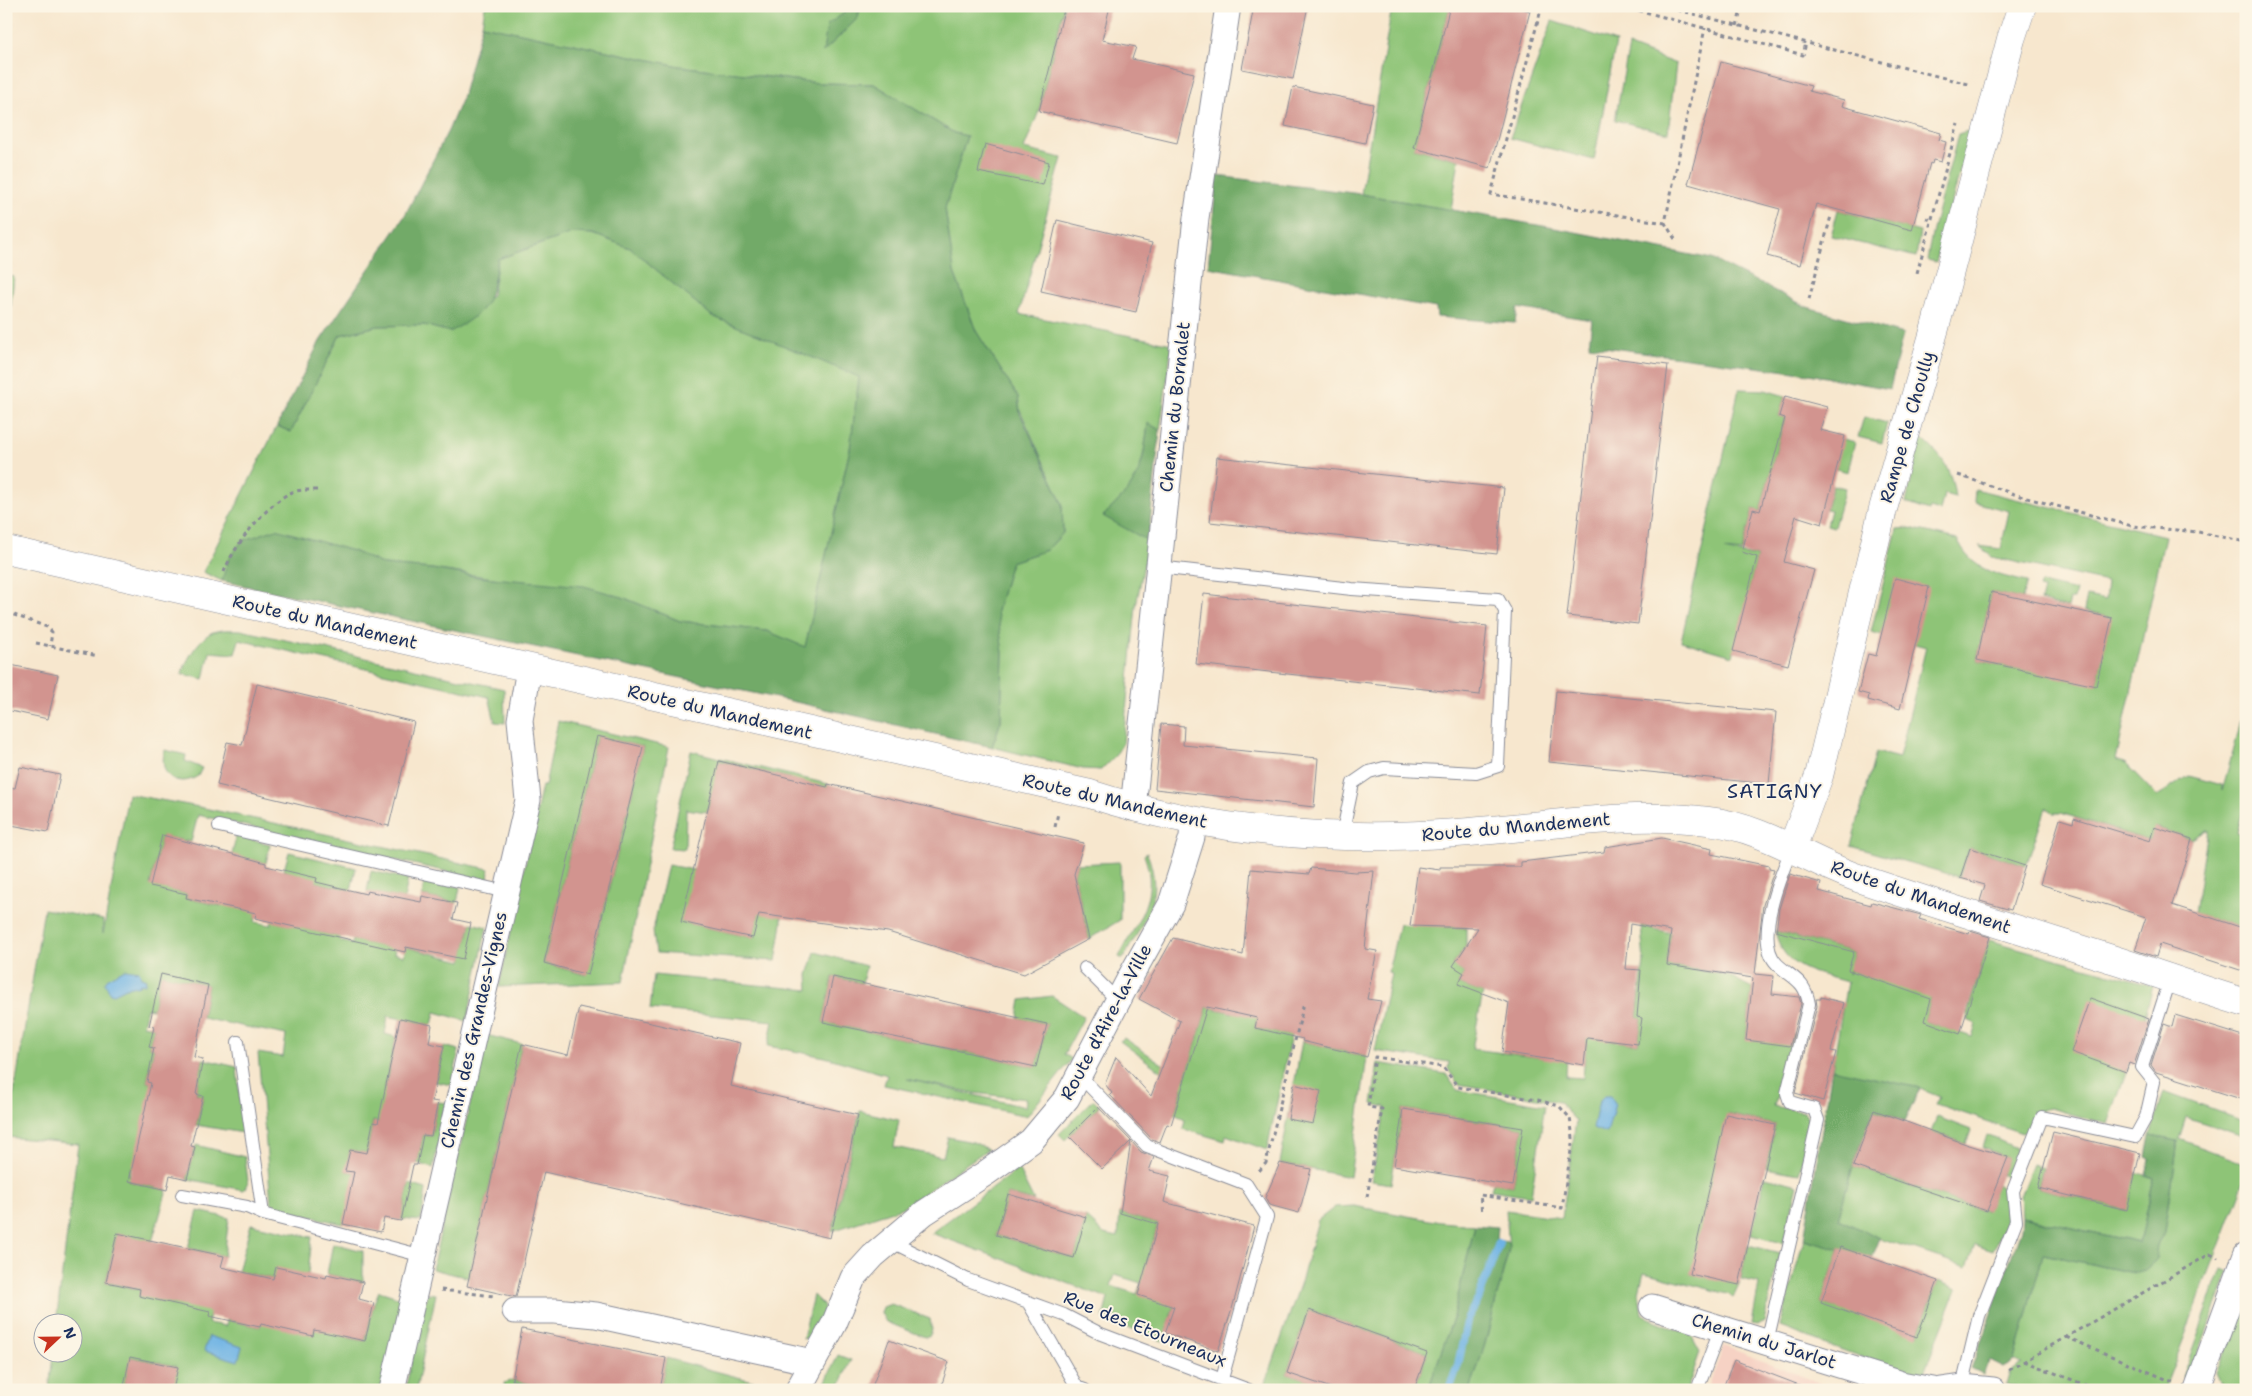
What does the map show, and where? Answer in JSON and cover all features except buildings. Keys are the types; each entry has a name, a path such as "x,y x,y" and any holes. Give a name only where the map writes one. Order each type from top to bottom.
{"street":[{"name":"Chemin du Bornalet","path":"1133,808 1196,218 1228,6"},
{"name":"Rampe de Choully","path":"1792,848 1819,776 1883,509 1935,328 2011,39 2022,6"},
{"name":"Route du Mandement","path":"6,550 1090,794 1133,808 1240,828 1342,836 1388,837 1652,817 1728,824 1747,828 1856,877 2246,1003"},
{"name":"Chemin des Grandes-Vignes","path":"392,1390 528,800 520,720 529,669"},
{"name":"Route d'Aire-la-Ville","path":"798,1390 834,1324 853,1278 873,1256 892,1242 924,1212 986,1173 1031,1141 1051,1120 1080,1076 1171,904 1192,837 1193,820"},
{"path":"2186,1386 2244,1261"},
{"name":"Chemin du Jarlot","path":"1652,1307 1901,1384 1933,1390"},
{"path":"515,1311 555,1311 596,1315 812,1362"},
{"path":"1951,1388 1990,1389"}],"lane":[{"path":"1158,567 1352,589 1498,599 1505,611 1498,766 1476,772 1408,768 1384,768 1369,772 1353,784 1342,836"},
{"path":"219,826 506,892"},
{"path":"1766,1342 1818,1120 1814,1109 1790,1102 1787,1093 1809,1004 1808,995 1804,986 1777,964 1768,945 1768,931 1778,881 1792,848"},
{"path":"1085,968 1118,1001"},
{"path":"1951,1388 2016,1221 2013,1191 2042,1117 2135,1137 2146,1117 2154,1082 2142,1067 2170,980"},
{"path":"238,1042 263,1214"},
{"path":"1080,1076 1147,1146 1246,1184 1267,1217 1222,1379"},
{"path":"182,1194 247,1207 263,1214 423,1256"},
{"name":"Rue des Etourneaux","path":"892,1242 968,1280 1064,1315 1101,1334 1249,1390"},
{"name":"Rue des Etourneaux","path":"1028,1302 1077,1387 1085,1390"},
{"path":"1697,1390 1721,1328"}],"path":[{"path":"1542,6 1491,194 1665,223"},
{"path":"1623,6 1803,55 1806,43"},
{"path":"1662,6 1975,86"},
{"path":"1737,26 1742,6"},
{"path":"1675,239 1665,223 1705,28"},
{"path":"1917,273 1960,118"},
{"path":"1809,299 1831,216"},
{"path":"1926,218 1931,220"},
{"path":"1958,475 2023,497 2132,526 2198,532 2246,542"},
{"path":"217,598 230,558 269,510 292,492 317,490"},
{"path":"6,612 47,627 52,632 50,646"},
{"path":"36,643 98,656"},
{"path":"1055,827 1058,810"},
{"path":"1246,1184 1266,1163 1304,1003"},
{"path":"1367,1197 1382,1109 1368,1107 1375,1058 1443,1067 1458,1087 1538,1100 1559,1106 1570,1118 1573,1138 1562,1208 1480,1195 1482,1213"},
{"path":"1990,1389 1996,1376 2210,1254 2244,1261"},
{"path":"416,1287 496,1296 515,1311"},
{"path":"2065,1337 2186,1386"},
{"path":"2024,1361 2098,1390"}],"shaded area":[{"path":"1724,1346 1838,1390 1707,1390"}],"green space":[{"path":"485,6 854,6 823,52 858,18 860,6 1064,6 1039,111 1024,149 1062,158 1019,314 1172,344 1160,430 1148,424 1144,454 1137,475 1125,494 1104,516 1149,538 1136,606 1123,743 1115,756 1101,770 1083,769 992,747 1001,721 1003,653 997,611 1011,562 1047,550 1063,533 1062,503 1020,410 1018,397 976,331 954,272 945,208 967,136 954,133 874,84 818,83 679,66 482,25"},
{"path":"854,6 860,6 858,18 823,52 827,25"},
{"path":"1392,6 1450,6 1414,148 1459,160 1451,210 1361,194"},
{"path":"1552,21 1616,42 1594,160 1510,138"},
{"path":"482,25 679,66 818,83 874,84 954,133 967,136 945,208 954,272 976,331 1018,397 1020,413 1062,503 1063,533 1047,550 1011,562 997,611 1003,653 1001,721 992,747 791,701 222,581 229,558 242,541 276,529 353,551 384,565 432,569 480,577 584,586 622,597 680,621 767,631 805,647 850,449 859,377 712,316 630,248 593,234 572,233 498,259 490,295 486,303 474,317 450,332 424,325 378,326 340,335 291,432 277,426 320,341 404,217 448,131 462,98"},
{"path":"1629,46 1676,64 1668,133 1615,120"},
{"path":"1971,130 1936,262 1927,260 1937,212 1958,134"},
{"path":"1217,176 1361,194 1560,229 1712,259 1807,307 1903,334 1890,389 1809,374 1589,345 1592,320 1517,308 1515,323 1437,317 1436,308 1208,267"},
{"path":"1838,210 1920,232 1916,257 1831,236"},
{"path":"572,233 593,234 630,248 712,316 860,376 850,449 805,648 767,631 680,621 622,597 432,569 384,565 353,551 276,530 229,558 222,581 203,572 277,426 291,432 340,335 378,326 424,325 450,332 492,295 498,259"},
{"path":"6,275 14,277 6,348"},
{"path":"1739,389 1765,390 1785,396 1779,416 1785,418 1760,511 1753,509 1742,552 1724,550 1757,557 1733,656 1681,641"},
{"path":"1864,417 1887,423 1882,443 1858,437"},
{"path":"1148,423 1160,430 1148,541 1103,516 1125,494 1137,475 1144,453"},
{"path":"1921,438 1940,457 1951,478 1955,497 1944,494 1940,511 1930,508 1929,511 1906,503"},
{"path":"1843,439 1855,442 1848,472 1836,469"},
{"path":"1833,485 1845,488 1834,527 1827,525 1831,510 1826,509"},
{"path":"1975,489 2165,536 2116,760 2126,764 2157,796 2189,776 2222,785 2222,791 2238,733 2246,693 2246,799 2237,833 2246,836 2246,929 2195,913 2208,829 2192,839 2155,827 2150,841 2061,813 2053,813 2046,808 2026,866 1970,848 1959,877 1851,846 1876,752 1899,758 1926,647 1871,632 1897,529 1910,528 1957,539 1969,558 1986,570 2027,582 2022,599 1991,592 1977,660 2096,685 2111,618 2084,611 2087,596 2105,600 2107,582 1992,557 1979,546 2001,549 2009,511 1974,502"},
{"path":"2041,583 2076,591 2074,599 2070,599 2068,608 2040,601 2043,589 2039,588"},
{"path":"220,630 241,630 504,689 505,723 495,722 489,697 239,640 235,654 210,652 204,679 182,674 194,650 208,635"},
{"path":"558,721 669,747 623,982 499,987 542,786 545,786","holes":["597,736 643,747 596,942 586,975 544,963"]},
{"path":"165,750 186,755 185,761 202,768 198,776 183,781 171,777 166,773 164,766"},
{"path":"691,751 828,784 806,874 769,868 790,778 720,761 707,812 686,809 685,849 670,848"},
{"path":"128,794 199,807 489,869 488,881 198,815 191,842 162,836 150,885 187,894 186,898 221,906 222,902 257,910 255,922 271,925 272,921 340,937 340,941 352,944 353,940 395,949 394,953 404,956 406,947 462,961 471,923 487,927 467,1021 435,1012 432,1025 388,1016 385,1034 396,1037 385,1088 391,1089 383,1124 373,1121 367,1153 350,1150 346,1171 360,1174 343,1224 278,1209 271,1202 258,1053 283,1057 286,1035 202,1018 208,985 161,974 153,1009 147,1008 143,1025 154,1027 149,1047 154,1048 147,1082 155,1084 136,1168 131,1167 128,1181 167,1190 152,1242 117,1233 106,1282 141,1290 139,1295 175,1304 177,1298 212,1306 208,1323 226,1326 227,1320 260,1327 262,1318 313,1335 316,1323 350,1331 349,1338 365,1341 374,1303 379,1291 404,1299 381,1390 171,1390 176,1366 131,1357 123,1390 49,1390 52,1364 82,1364 82,1314 57,1314 78,1144 7,1137 44,909 103,920 103,934"},
{"path":"236,836 270,844 266,863 232,855"},
{"path":"289,852 356,868 351,890 316,882 284,870"},
{"path":"1147,853 1154,883 1153,896 1145,920 1123,959 1119,957 1139,920 1148,896 1148,870 1144,855"},
{"path":"1120,862 1120,920 1089,939 1074,874 1077,864"},
{"path":"668,865 694,870 682,922 753,938 765,887 781,890 782,923 776,961 656,953 653,930"},
{"path":"371,871 408,879 404,899 367,891"},
{"path":"425,880 460,887 457,903 422,896"},
{"path":"1399,924 1466,928 1466,946 1453,965 1464,973 1458,984 1483,993 1472,1049 1543,1058 1569,1017 1566,1077 1583,1078 1589,1011 1608,1012 1605,1040 1638,1044 1642,1018 1637,1017 1644,962 1641,926 1671,933 1667,965 1728,975 1752,988 1746,1040 1768,1031 1794,1034 1781,1087 1774,1106 1804,1112 1811,1125 1799,1174 1766,1168 1775,1125 1727,1114 1691,1274 1740,1283 1733,1298 1728,1294 1644,1272 1639,1292 1642,1315 1691,1335 1700,1352 1687,1390 1470,1390 1485,1344 1509,1249 1506,1210 1562,1218 1576,1121 1559,1102 1458,1084 1448,1069 1449,1062 1375,1051 1391,973 1388,972"},
{"path":"1775,931 1854,952 1849,970 1932,996 1925,1021 1972,1037 1976,1024 1968,1020 1969,1015 1967,1015 1989,940 2153,986 2145,1017 2108,1124 2049,1108 2035,1112 2029,1130 2022,1133 1936,1104 1940,1096 1920,1088 1832,1070 1847,982 1812,972 1793,962 1779,944"},
{"path":"815,952 866,966 862,983 833,977 823,1022 1036,1067 1047,1024 1018,1018 1021,1000 1052,996 1084,1017 1064,1054 1072,1059 1027,1116 884,1085 887,1075 825,1057 768,1046 773,1021 650,1009 654,975 809,990 808,975","holes":["907,1079 974,1093 1026,1099 1025,1107"]},
{"path":"1238,993 1263,999 1255,1028 1291,1036 1267,1150 1226,1135 1225,1141 1183,1129 1185,1119 1174,1114 1183,1088 1120,1041 1124,1038 1185,1079 1207,1007 1233,1013"},
{"path":"486,1035 522,1044 469,1278 432,1269"},
{"path":"1302,1041 1367,1057 1350,1177 1280,1163"},
{"path":"444,1046 459,1050 452,1085 436,1082"},
{"path":"203,1059 237,1067 243,1133 196,1125 203,1096 196,1094"},
{"path":"1378,1063 1446,1074 1457,1090 1545,1105 1531,1196 1491,1190 1493,1183 1513,1186 1523,1128 1403,1109 1391,1184 1371,1181 1386,1107 1372,1104"},
{"path":"1832,1069 1920,1088 1905,1121 1874,1110 1853,1166 1838,1219 1880,1238 1872,1258 1804,1239"},
{"path":"2164,1092 2246,1122 2246,1137 2186,1117 2179,1139 2246,1164 2246,1176 2164,1390 2022,1390 2006,1384 2010,1370 2023,1364 2015,1360 2043,1254 2134,1273 2155,1250 2158,1241 2165,1233 2178,1141 2150,1136"},
{"path":"1093,1100 1099,1106 1065,1140 1059,1134"},
{"path":"438,1102 447,1103 433,1168 417,1163 423,1135 431,1136"},
{"path":"860,1111 899,1120 894,1147 943,1157 948,1137 973,1142 988,1149 904,1207 832,1231"},
{"path":"1937,1117 1971,1130 1966,1144 1931,1131"},
{"path":"1987,1135 2016,1148 2019,1156 2013,1179 2001,1174 2007,1157 1983,1148"},
{"path":"2150,1136 2178,1141 2165,1233 2157,1245 2157,1259 2145,1270 2134,1273 2043,1254 2015,1360 2003,1367 1989,1360 1983,1375 1971,1369 2021,1230 2022,1217 2140,1243 2154,1178 2146,1175 2150,1159 2146,1157"},
{"path":"196,1145 245,1157 248,1182 244,1190 187,1179"},
{"path":"2033,1164 2043,1168 2038,1188 2126,1210 2135,1172 2154,1178 2140,1243 2022,1217 2020,1196"},
{"path":"1853,1166 1986,1211 1997,1184 2008,1193 2009,1215 1993,1251 1975,1245 1967,1267 1880,1238 1838,1219"},
{"path":"1018,1169 1034,1201 1008,1194 996,1235 1074,1258 1086,1217 1104,1234 1118,1237 1120,1213 1158,1224 1147,1262 1174,1305 1163,1341 1103,1318 1108,1298 931,1233","holes":["1115,1275 1141,1283 1137,1294 1111,1286"]},
{"path":"1765,1177 1798,1185 1783,1243 1751,1235"},
{"path":"409,1184 426,1189 421,1221 401,1219"},
{"path":"1354,1206 1440,1222 1475,1225 1452,1321 1428,1390 1414,1390 1427,1353 1309,1310 1287,1373 1315,1382 1312,1390 1278,1390 1265,1385 1302,1279 1318,1220 1335,1207"},
{"path":"198,1211 229,1218 224,1256 188,1248"},
{"path":"251,1224 312,1237 308,1274 273,1279 238,1271"},
{"path":"1475,1225 1498,1227 1497,1239 1508,1242 1509,1248 1485,1344 1470,1390 1428,1390 1452,1321"},
{"path":"1804,1239 1840,1247 1821,1303 1918,1335 1938,1281 1957,1289 1923,1375 1918,1378 1780,1327"},
{"path":"333,1243 363,1251 363,1282 327,1274"},
{"path":"1748,1245 1780,1253 1764,1321 1758,1325 1752,1324 1759,1283 1741,1279"},
{"path":"2222,1269 2229,1272 2189,1378 2182,1377"},
{"path":"427,1293 436,1294 416,1390 405,1390"},
{"path":"813,1295 823,1305 826,1318 815,1335 803,1339"},
{"path":"2246,1302 2246,1390 2226,1390 2221,1385 2216,1371"},
{"path":"891,1304 930,1319 932,1330 930,1335 925,1337 886,1322 881,1313 883,1307"},
{"path":"838,1355 851,1360 838,1390 822,1390"},
{"path":"666,1358 760,1383 767,1390 660,1390"},
{"path":"512,1380 561,1390 505,1390 504,1383"}],"water":[{"path":"125,969 139,971 141,977 146,979 145,984 141,983 137,987 130,986 114,994 110,993 105,983 107,979"},
{"path":"1604,1096 1610,1096 1615,1104 1607,1133 1593,1128 1599,1101"},
{"path":"209,1336 242,1347 238,1361 204,1351"}],"waterway":[{"path":"1449,1390 1458,1365 1468,1317 1478,1300 1499,1243"}],"district":[{"name":"SATIGNY","path":"1775,791"}]}
